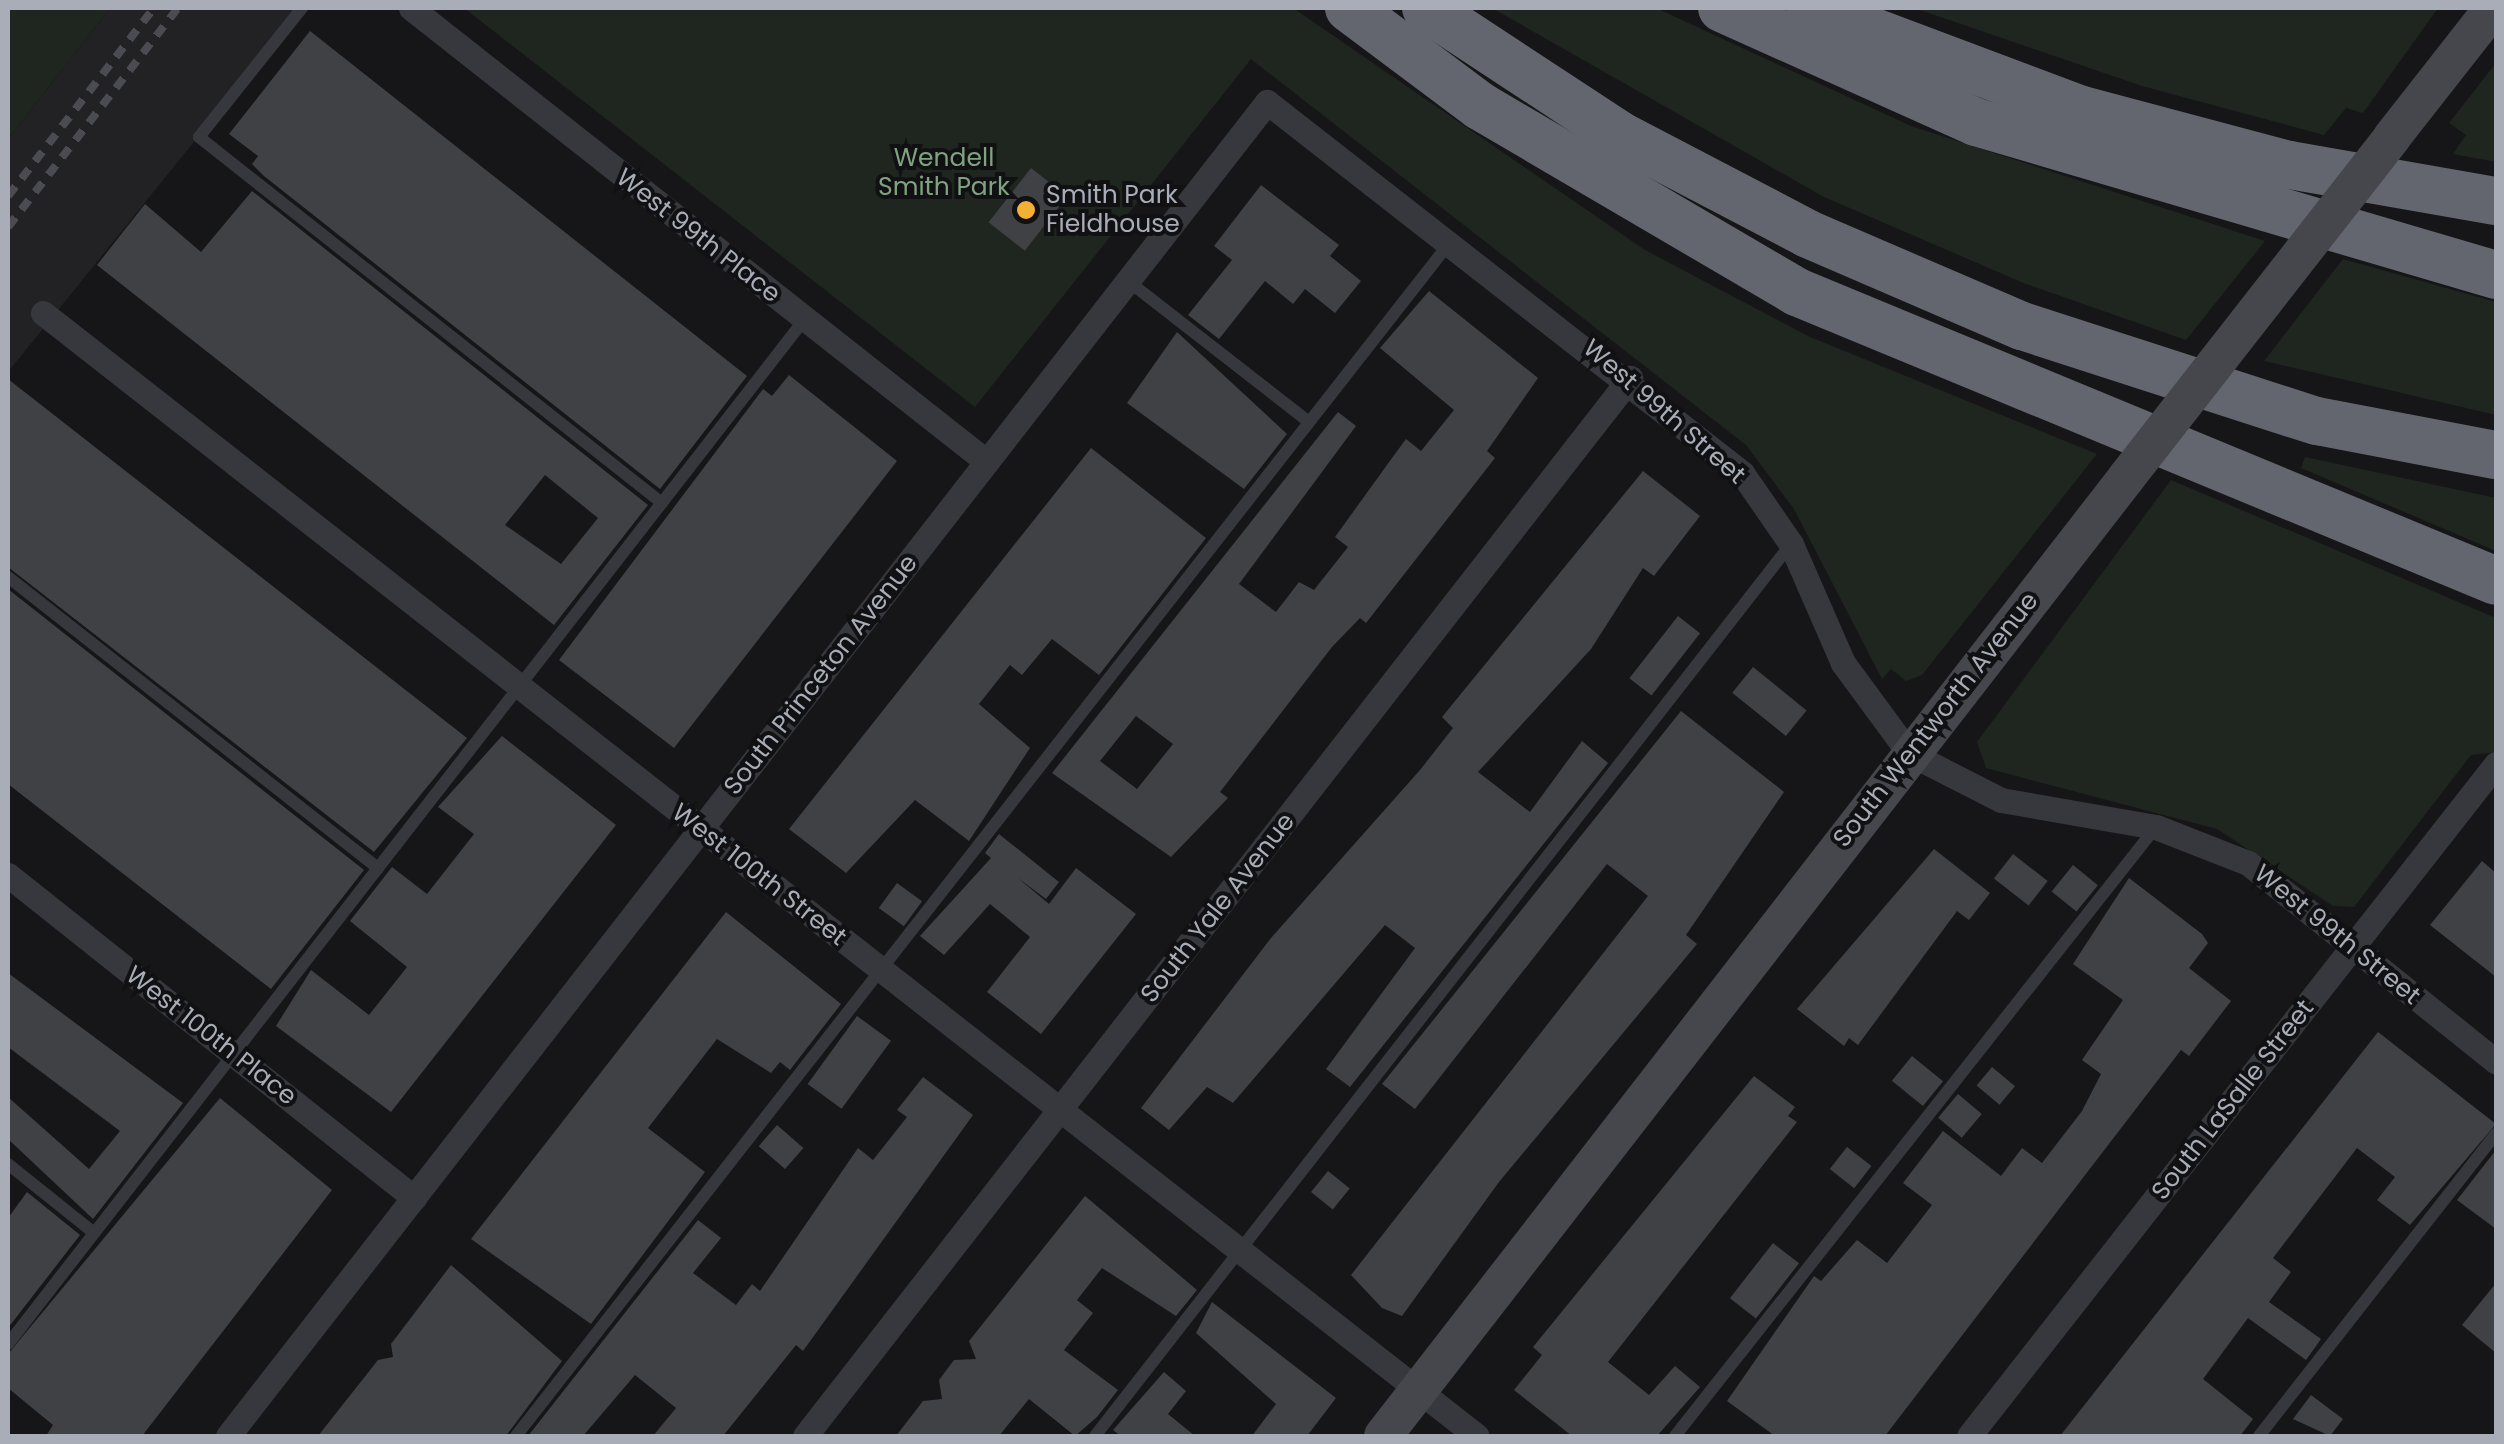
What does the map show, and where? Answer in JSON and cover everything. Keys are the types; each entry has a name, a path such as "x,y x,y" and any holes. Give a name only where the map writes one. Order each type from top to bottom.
{"highway":[{"path":"1349,8 1511,126 1797,292 2496,581"},
{"path":"1426,8 1619,135 1808,234 2022,326 2317,421 2496,455"},
{"path":"1722,8 1976,122 2496,275"},
{"path":"1810,8 2082,110 2289,165 2496,200"}],"street":[{"name":"West 99th Place","path":"411,8 987,462"},
{"name":"South Wentworth Avenue","path":"1383,1436 1909,753 2493,8"},
{"name":"West 99th Street","path":"1267,102 1630,378 1742,473 1791,544 1843,663 1909,753 2001,800 2156,827 2248,863 2496,1062"},
{"name":"South Princeton Avenue","path":"228,1436 1267,102"},
{"name":"West 100th Street","path":"43,314 1476,1436"},
{"name":"South Yale Avenue","path":"805,1436 1630,378"},
{"name":"South LaSalle Street","path":"1969,1436 2496,764"},
{"name":"West 100th Place","path":"8,875 414,1198"}],"lane":[{"path":"302,8 199,137 662,504"},
{"path":"516,1436 1452,240"},
{"path":"1128,281 1310,422"},
{"path":"8,1344 804,320"},
{"path":"1095,1436 1791,544"},
{"path":"8,577 378,868"},
{"path":"1675,1436 2156,827"},
{"path":"2259,1436 2496,1134"},
{"path":"8,1164 94,1233"}],"shaded area":[{"path":"110,8 302,8 8,372 8,139"}],"green space":[{"path":"8,8 110,8 8,139"},
{"name":"Wendell Smith Park","path":"464,8 1293,8 1645,250 1810,337 2097,454 1922,675 1906,681 1891,669 1882,679 1794,509 1746,445 1251,59 975,407"},
{"path":"1492,8 1656,8 1911,126 2265,241 2186,340 2026,284 1824,197"},
{"path":"1914,8 2438,8 2363,113 2346,108 2324,135 2142,86"},
{"path":"2496,63 2496,162 2453,154 2466,135 2449,123"},
{"path":"2343,259 2496,302 2496,415 2264,361"},
{"path":"2305,457 2496,498 2496,551 2301,468"},
{"path":"2171,480 2496,618 2496,752 2471,755 2354,907 2333,906 2217,829 1986,768 1977,742"}],"building":[{"path":"310,31 747,376 660,489 264,176 252,164 258,156 229,134"},
{"name":"Smith Park Fieldhouse","path":"1031,168 1067,196 1025,251 989,222"},
{"path":"1261,185 1339,245 1330,256 1361,281 1335,313 1305,289 1293,304 1265,281 1219,339 1188,315 1232,260 1214,246"},
{"path":"252,191 648,505 554,625 97,265 145,204 201,252","holes":["545,475 598,518 561,564 505,525"]},
{"path":"1429,291 1538,378 1487,451 1495,458 1366,623 1360,618 1332,647 1220,792 1228,798 1171,857 1052,773 1338,412 1356,426 1239,584 1276,612 1299,582 1314,590 1348,547 1335,537 1406,439 1421,451 1454,410 1380,348","holes":["1136,716 1173,744 1137,789 1100,761"]},
{"path":"1177,332 1287,434 1244,489 1127,403"},
{"path":"789,375 897,461 674,748 559,660 763,389 772,396"},
{"path":"8,379 467,738 374,852 8,567"},
{"path":"1091,448 1206,538 1099,675 1052,639 1022,675 1010,665 979,704 1030,748 969,841 915,800 846,873 789,829"},
{"path":"1643,471 1700,516 1654,576 1643,568 1591,649 1478,772 1530,812 1582,741 1608,763 1350,1087 1326,1069 1415,948 1385,925 1233,1103 1207,1087 1169,1130 1141,1108 1271,938 1420,770 1453,728 1442,717"},
{"path":"8,589 364,870 271,989 8,784"},
{"path":"1678,616 1700,633 1651,695 1629,678"},
{"path":"1753,667 1807,710 1786,736 1732,693"},
{"path":"1681,711 1784,792 1686,935 1697,944 1499,1182 1402,1316 1382,1308 1351,1275 1648,896 1607,864 1415,1109 1382,1084"},
{"path":"502,736 616,825 391,1112 276,1026 311,970 369,1015 407,967 350,921 392,867 427,894 474,834 438,807"},
{"path":"999,834 1059,882 1046,899 1018,878 1049,904 1076,868 1136,914 1041,1034 987,992 1030,937 990,904 944,955 920,936 991,858 985,853"},
{"path":"1934,849 1990,893 1969,920 1957,911 1858,1045 1849,1038 1844,1046 1797,1009"},
{"path":"2013,854 2048,881 2029,906 1994,878"},
{"path":"2482,861 2496,873 2496,977 2430,925"},
{"path":"2073,865 2098,885 2076,912 2052,891"},
{"path":"2129,878 2202,934 2208,943 2189,968 2231,1001 2189,1056 2181,1050 1885,1436 1775,1436 1727,1401 1814,1276 1821,1281 1857,1240 1887,1263 1932,1205 1903,1183 1943,1131 2001,1176 2022,1148 2042,1163 2082,1111 2101,1074 2082,1060 2123,1000 2073,964"},
{"path":"897,883 922,901 904,926 879,908"},
{"path":"726,912 841,1004 790,1070 780,1062 771,1073 717,1039 648,1128 705,1172 591,1324 471,1239"},
{"path":"8,973 183,1103 93,1219 8,1139 8,1097 89,1169 120,1131 8,1047"},
{"path":"857,1016 891,1041 842,1109 808,1084"},
{"path":"2378,1032 2496,1124 2410,1225 2377,1200 2395,1177 2357,1148 2273,1258 2291,1272 2269,1302 2321,1339 2306,1360 2248,1318 2203,1379 2253,1419 2240,1436 2060,1436"},
{"path":"1912,1056 1943,1081 1923,1106 1892,1081"},
{"path":"1992,1067 2015,1086 2000,1105 1977,1085"},
{"path":"1754,1076 1795,1107 1788,1116 1797,1122 1608,1362 1649,1395 1675,1366 1700,1387 1657,1436 1572,1436 1514,1390 1542,1355 1533,1347"},
{"path":"923,1077 973,1115 803,1351 796,1345 723,1436 653,1436 676,1408 635,1375 583,1436 528,1436 698,1220 721,1238 693,1273 736,1305 752,1284 760,1291 858,1148 873,1160 907,1117 897,1110"},
{"path":"1958,1094 1982,1114 1962,1138 1938,1118"},
{"path":"220,1098 332,1190 142,1436 46,1436 53,1425 8,1388 8,1354"},
{"path":"777,1125 803,1148 785,1169 759,1146"},
{"path":"1847,1147 1871,1166 1854,1188 1830,1169"},
{"path":"2496,1150 2496,1229 2457,1200"},
{"path":"1328,1171 1350,1189 1333,1210 1311,1192"},
{"path":"27,1192 80,1235 8,1328 8,1218"},
{"path":"1085,1196 1197,1290 1176,1316 1102,1268 1077,1300 1093,1313 1064,1350 1118,1390 1097,1417 1075,1436 1029,1399 999,1436 896,1436 923,1401 942,1399 939,1380 954,1360 976,1359 969,1341"},
{"path":"1773,1243 1799,1263 1756,1318 1730,1298"},
{"path":"451,1265 562,1361 506,1436 318,1436 378,1360 393,1357 391,1344"},
{"path":"2496,1283 2496,1353 2462,1325"},
{"path":"1212,1302 1336,1398 1307,1436 1252,1436 1276,1404 1196,1333"},
{"path":"1164,1372 1186,1391 1168,1414 1195,1436 1121,1436 1113,1430"},
{"path":"2311,1395 2343,1419 2330,1436 2293,1419"}],"railway":[{"path":"8,196 154,8"},
{"path":"8,227 178,8"}],"place":[{"name":"Smith Park Fieldhouse","path":"1026,210"}]}
